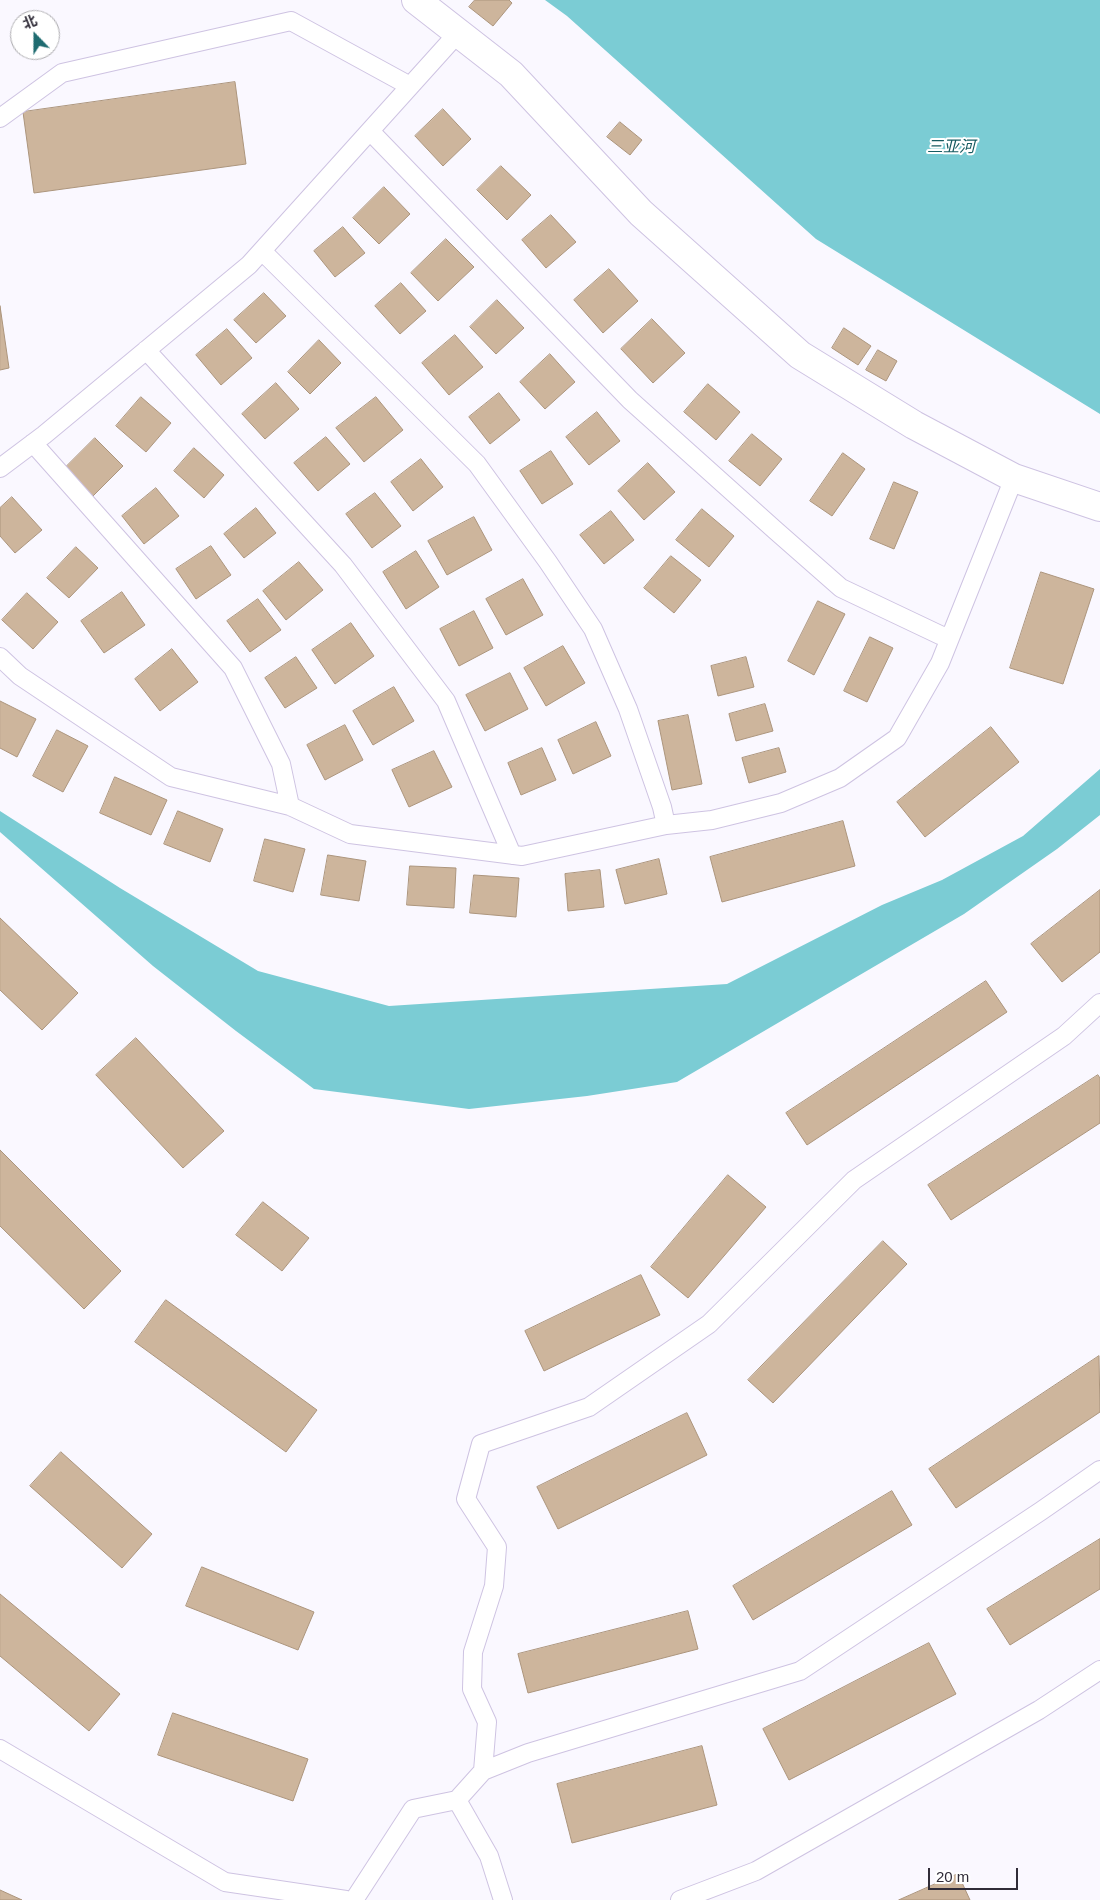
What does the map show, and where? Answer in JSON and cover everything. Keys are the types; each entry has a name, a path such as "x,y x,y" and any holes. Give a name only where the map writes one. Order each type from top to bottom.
{"street":[{"path":"416,0 511,74 641,213 800,354 914,425 1014,478 1100,508"}],"lane":[{"path":"0,118 62,73 291,21 410,86"},
{"path":"0,468 33,444 249,265 458,33"},
{"path":"370,131 630,400 841,588 940,635 950,637"},
{"path":"262,250 477,464 548,562 593,629 628,709 662,807 666,825"},
{"path":"146,350 343,565 446,701 512,855"},
{"path":"33,444 233,668 281,764 290,806"},
{"path":"0,657 20,676 171,777 290,806 350,834 522,856 666,825 712,820 781,802 840,778 896,738 940,663 1014,478"},
{"path":"483,1771 487,1722 472,1689 474,1652 494,1586 497,1547 466,1499 481,1444 589,1407 708,1324 854,1180 1064,1036 1100,1003"},
{"path":"354,1900 413,1809 457,1800 483,1771 528,1753 800,1671 1100,1470"},
{"path":"680,1900 756,1871 1039,1710 1100,1670"},
{"path":"0,1749 225,1882 346,1900"},
{"path":"457,1800 489,1856 503,1900"}],"water":[{"name":"三亚河","path":"545,0 1100,0 1100,414 816,239 567,16"},
{"path":"1100,769 1100,815 1057,849 964,914 677,1082 587,1096 469,1109 314,1089 153,966 0,832 0,811 120,888 258,971 389,1006 727,984 882,905 942,880 1023,836"}],"building":[{"path":"475,0 509,0 512,3 493,26 469,7"},
{"path":"235,82 246,164 34,193 23,112"},
{"path":"443,109 471,139 443,166 415,136"},
{"path":"620,122 642,140 630,155 607,137"},
{"path":"501,166 531,195 507,220 477,190"},
{"path":"384,187 410,214 379,244 353,218"},
{"path":"551,215 576,242 546,268 522,240"},
{"path":"343,227 365,253 335,277 314,251"},
{"path":"446,239 474,267 438,301 411,273"},
{"path":"609,269 638,301 603,333 574,300"},
{"path":"401,283 426,311 400,334 375,306"},
{"path":"264,293 286,316 256,343 234,320"},
{"path":"497,300 524,328 496,354 470,327"},
{"path":"0,306 9,368 0,370"},
{"path":"652,319 685,353 653,383 621,349"},
{"path":"844,328 871,346 858,365 832,348"},
{"path":"227,329 252,358 221,385 196,355"},
{"path":"455,335 483,367 449,395 422,363"},
{"path":"319,340 341,363 310,394 288,372"},
{"path":"878,350 897,361 886,381 866,370"},
{"path":"550,354 575,382 545,409 520,382"},
{"path":"276,383 299,409 265,439 242,414"},
{"path":"708,384 740,412 716,440 684,412"},
{"path":"499,393 520,420 490,444 469,417"},
{"path":"141,397 171,423 146,452 116,426"},
{"path":"376,397 403,430 364,462 336,428"},
{"path":"597,412 620,441 589,465 566,437"},
{"path":"752,434 782,459 760,486 729,461"},
{"path":"326,437 350,464 318,491 294,463"},
{"path":"95,438 123,466 92,497 64,469"},
{"path":"194,448 224,475 204,498 174,471"},
{"path":"551,451 573,484 542,504 520,471"},
{"path":"843,453 865,469 832,516 810,501"},
{"path":"421,459 443,487 413,511 391,482"},
{"path":"648,463 675,492 644,520 618,491"},
{"path":"894,482 918,492 894,549 870,539"},
{"path":"156,488 179,516 144,544 122,516"},
{"path":"375,493 401,526 372,548 346,514"},
{"path":"12,497 42,530 15,553 0,536 0,508"},
{"path":"256,508 276,533 244,558 224,534"},
{"path":"702,509 734,536 709,567 676,540"},
{"path":"611,511 634,540 604,564 580,535"},
{"path":"474,517 492,550 447,575 428,541"},
{"path":"211,546 231,575 196,599 176,569"},
{"path":"76,547 98,568 69,598 47,578"},
{"path":"416,551 439,587 406,609 383,572"},
{"path":"671,556 701,580 674,613 644,588"},
{"path":"299,562 323,590 286,620 263,591"},
{"path":"1041,572 1094,589 1063,684 1010,668"},
{"path":"523,579 543,615 506,635 486,599"},
{"path":"122,592 145,625 104,653 81,621"},
{"path":"27,593 58,622 33,649 2,620"},
{"path":"258,599 281,630 250,652 227,621"},
{"path":"818,601 845,614 814,675 788,661"},
{"path":"474,611 493,648 459,666 440,629"},
{"path":"351,623 374,656 335,684 312,650"},
{"path":"870,637 893,648 867,702 844,691"},
{"path":"563,646 585,683 546,706 524,668"},
{"path":"172,649 198,682 160,711 135,679"},
{"path":"296,657 317,688 285,708 265,678"},
{"path":"746,657 754,687 718,696 711,666"},
{"path":"510,673 528,709 485,731 466,695"},
{"path":"394,687 414,721 373,745 353,711"},
{"path":"0,701 36,719 17,757 0,748"},
{"path":"765,704 773,731 736,741 729,714"},
{"path":"688,715 702,784 672,790 658,721"},
{"path":"596,722 611,756 573,774 558,740"},
{"path":"345,725 363,760 325,780 307,745"},
{"path":"991,727 1019,762 925,837 897,802"},
{"path":"57,730 88,746 63,792 33,776"},
{"path":"542,748 556,780 521,795 508,763"},
{"path":"779,748 786,772 749,783 742,758"},
{"path":"434,751 452,787 409,807 392,770"},
{"path":"115,777 167,800 151,835 100,813"},
{"path":"178,811 223,829 210,862 164,844"},
{"path":"843,821 855,866 722,902 710,857"},
{"path":"265,839 305,849 293,892 254,881"},
{"path":"328,855 366,861 359,901 321,895"},
{"path":"659,859 667,894 625,904 616,870"},
{"path":"410,866 456,868 454,908 407,905"},
{"path":"600,870 604,907 568,911 565,874"},
{"path":"474,875 519,878 516,917 470,913"},
{"path":"1100,890 1100,952 1062,982 1031,944"},
{"path":"0,918 78,993 42,1030 0,990"},
{"path":"986,981 1007,1012 807,1145 786,1113"},
{"path":"136,1038 224,1131 183,1168 96,1075"},
{"path":"1098,1075 1100,1078 1100,1123 951,1220 928,1185"},
{"path":"0,1150 121,1271 84,1309 0,1226"},
{"path":"728,1175 766,1207 688,1298 651,1267"},
{"path":"263,1202 309,1238 282,1271 236,1235"},
{"path":"883,1241 907,1264 773,1403 748,1380"},
{"path":"641,1275 660,1315 544,1371 525,1331"},
{"path":"166,1300 317,1410 286,1452 135,1342"},
{"path":"1099,1356 1100,1412 956,1508 929,1469"},
{"path":"687,1413 707,1455 558,1529 537,1487"},
{"path":"61,1452 152,1534 122,1568 30,1486"},
{"path":"892,1491 912,1525 753,1620 733,1586"},
{"path":"1100,1539 1100,1589 1010,1645 987,1609"},
{"path":"202,1567 314,1612 298,1650 186,1606"},
{"path":"0,1594 120,1694 89,1731 0,1656"},
{"path":"688,1611 698,1649 528,1693 518,1654"},
{"path":"929,1643 956,1694 789,1780 763,1729"},
{"path":"173,1713 308,1759 293,1801 158,1755"},
{"path":"702,1746 717,1805 572,1843 557,1784"},
{"path":"958,1874 970,1900 899,1900"},
{"path":"0,1890 22,1900 0,1900"}]}
